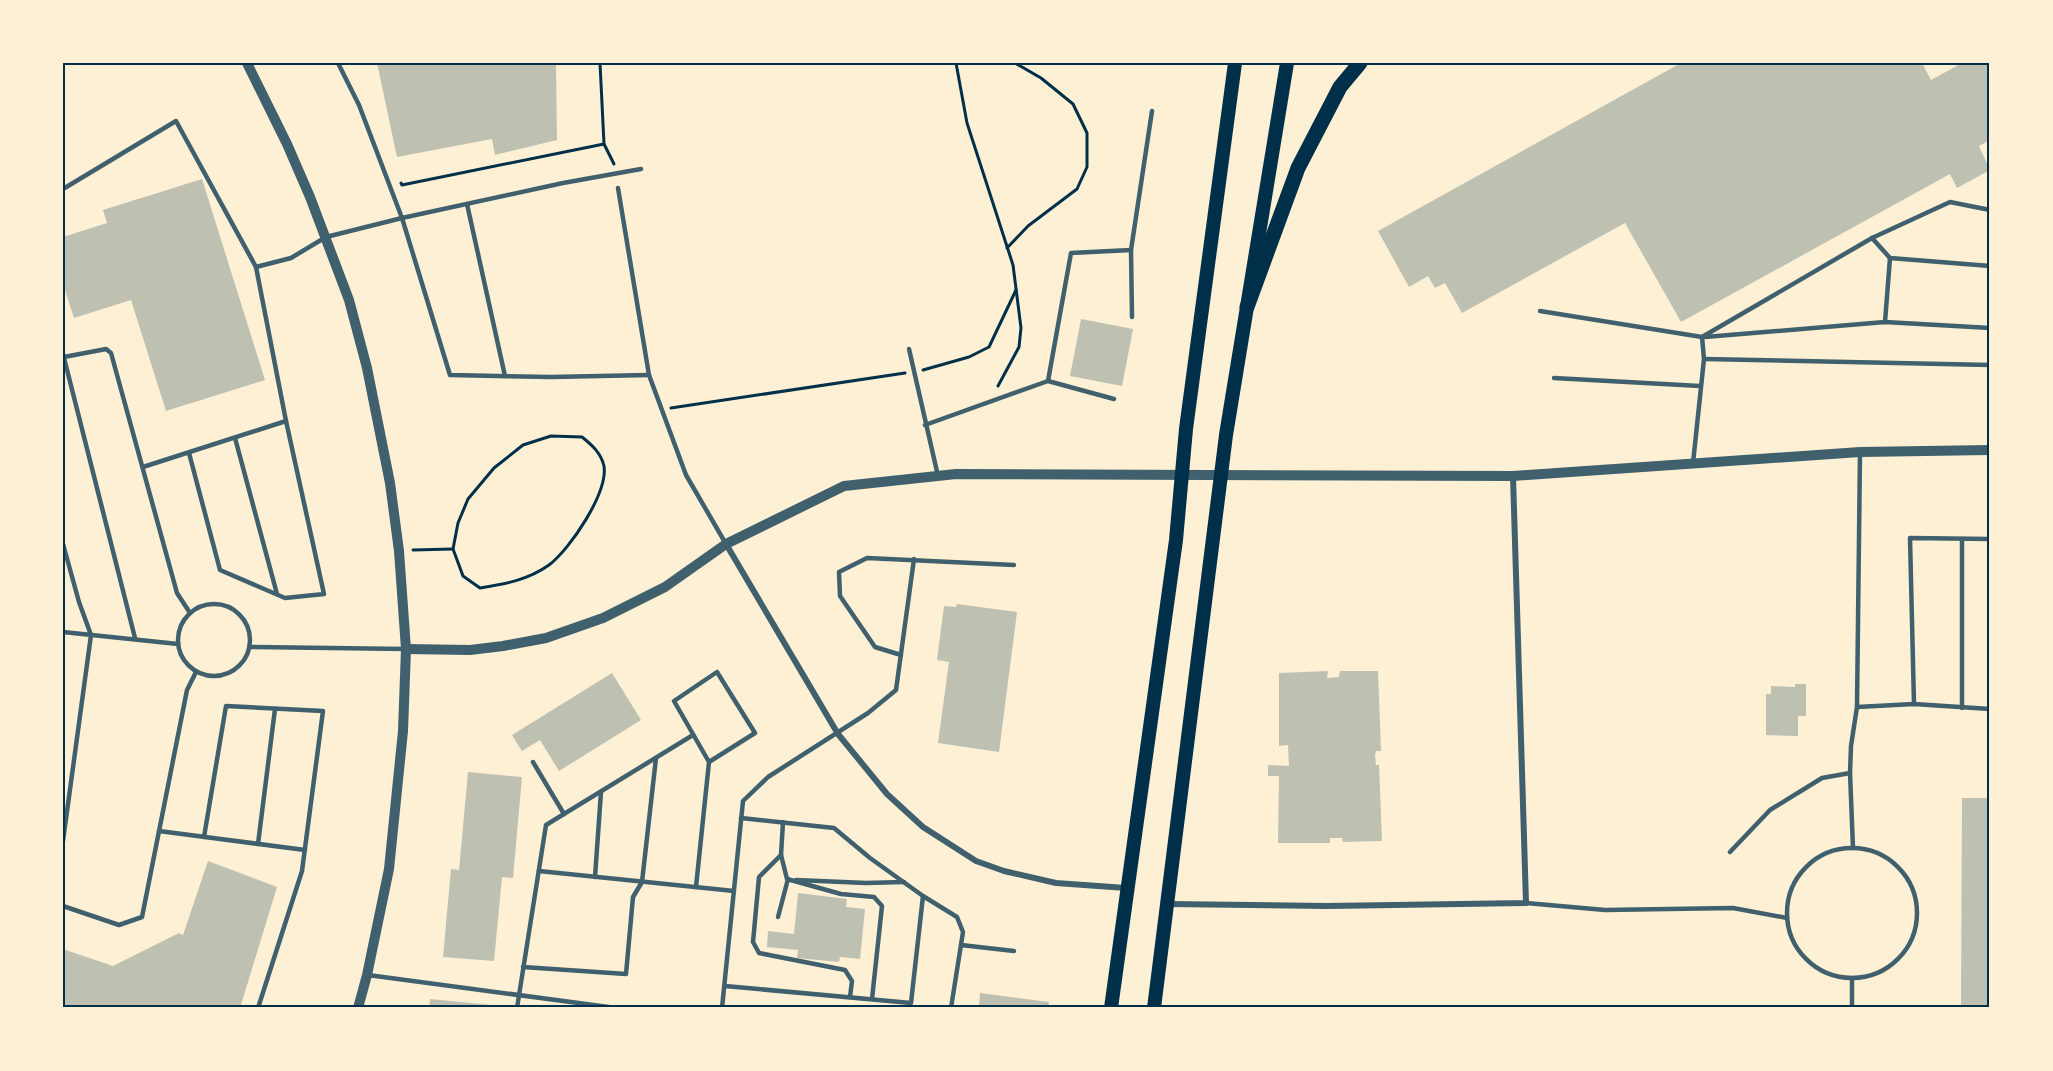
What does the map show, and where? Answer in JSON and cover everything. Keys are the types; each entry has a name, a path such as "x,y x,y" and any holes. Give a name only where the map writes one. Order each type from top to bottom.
{"highway":[{"path":"1247,307 1298,168 1340,87 1360,63"}],"main road":[{"path":"1111,1008 1177,521 1186,429 1235,63"},
{"path":"1154,1008 1226,435 1287,63"}],"street":[{"path":"247,63 287,144 326,237 349,300 367,368 390,483 399,551 406,649 403,731 389,869 358,1008"},
{"path":"406,649 470,650 546,638 603,618 654,592 726,544 844,486 956,474 1513,477 1860,453 1990,450"},
{"path":"1166,904 1327,906 1526,903 1513,477"},
{"path":"726,544 837,734 887,794 923,827 976,861 1004,871 1056,883 1126,888"}],"lane":[{"path":"338,63 359,105 402,218 450,375 551,377 649,375"},
{"path":"1132,317 1131,250 1152,111"},
{"path":"63,189 176,121 256,267 286,422 324,594 285,598 220,570 189,453"},
{"path":"256,267 291,258 326,237 402,218 641,169"},
{"path":"618,188 649,375 686,475 726,544"},
{"path":"1702,337 1872,238 1950,202 1990,210"},
{"path":"467,204 505,376"},
{"path":"1872,238 1890,258 1990,267"},
{"path":"1048,381 1071,253 1131,250"},
{"path":"1885,322 1890,258"},
{"path":"1540,311 1702,337 1885,322 1990,328"},
{"path":"1693,463 1704,359 1702,337"},
{"path":"135,638 63,355 106,349 111,353 177,593 190,613"},
{"path":"909,349 938,476"},
{"path":"1704,359 1990,365"},
{"path":"1554,378 1700,386"},
{"path":"925,424 1048,381 1114,399"},
{"path":"143,467 286,422"},
{"path":"235,438 277,594"},
{"path":"1853,848 1850,773 1851,746 1857,707 1860,453"},
{"path":"1914,704 1910,538 1990,539"},
{"path":"1962,539 1962,708"},
{"path":"63,544 91,635 63,841"},
{"path":"901,655 875,648 840,596 839,572 867,558 1014,565"},
{"path":"722,1008 743,801 768,777 876,708 896,690 914,560"},
{"path":"210,604 232,608 247,625 250,636 246,658 229,673 218,676 196,672 181,655 178,644 178,633 190,613 210,604"},
{"path":"63,632 178,644"},
{"path":"249,647 406,649"},
{"path":"63,906 119,925 142,917 187,690 196,672"},
{"path":"696,887 709,762 674,701 717,672 755,733 709,762"},
{"path":"1857,707 1914,704 1990,709"},
{"path":"204,837 226,706 323,711 302,871 258,1008"},
{"path":"258,844 275,709"},
{"path":"517,1008 546,825 693,735"},
{"path":"523,967 626,974 633,897 642,882 656,758"},
{"path":"533,762 564,814"},
{"path":"1730,852 1770,810 1822,778 1850,773"},
{"path":"595,877 601,792"},
{"path":"741,818 834,828 923,896 957,917 963,932 951,1008"},
{"path":"778,917 787,879 781,855 783,822"},
{"path":"159,831 305,850"},
{"path":"1853,848 1873,851 1891,861 1905,875 1914,894 1917,914 1914,934 1904,952 1890,966 1872,975 1852,978 1836,976 1808,961 1797,948 1787,918 1788,900 1794,883 1804,868 1818,857 1835,850 1853,848"},
{"path":"781,855 759,877 753,942 759,953 846,970 852,981 850,997"},
{"path":"539,871 734,891"},
{"path":"787,879 866,883 904,882"},
{"path":"787,879 841,894 874,897 882,906 872,999"},
{"path":"724,986 911,1003 923,896"},
{"path":"1526,903 1605,910 1733,908 1787,918"},
{"path":"961,945 1014,951"},
{"path":"367,975 616,1008"},
{"path":"1852,978 1852,1008"}],"path":[{"path":"600,63 603,144 619,173"},
{"path":"956,63 967,123 1013,265 1022,328 1019,347 992,400"},
{"path":"1007,248 1028,226 1077,189 1087,167 1087,133 1073,104 1041,78 1015,63"},
{"path":"398,175 402,185 603,144"},
{"path":"660,409 934,369 969,357 989,346 1016,290"},
{"path":"552,436 582,436 596,448 604,467 600,494 578,533 550,564 513,583 480,588 463,576 453,549 458,523 468,499 494,468 523,445 552,436"},
{"path":"399,551 453,549"}],"building":[{"path":"377,63 556,63 557,140 495,155 492,139 397,157"},
{"path":"1681,63 1922,63 1931,80 1962,63 1990,63 1990,140 1979,146 1990,170 1957,188 1950,174 1681,322 1625,223 1462,313 1445,283 1435,288 1428,276 1409,287 1378,231"},
{"path":"202,179 265,380 166,411 131,300 74,318 63,284 63,237 107,223 103,210"},
{"path":"1081,319 1133,329 1122,386 1070,376"},
{"path":"957,604 1017,612 999,752 938,743 949,662 937,660 944,606 956,607"},
{"path":"1328,671 1327,678 1339,677 1340,671 1378,671 1381,751 1376,751 1375,755 1376,765 1379,765 1382,841 1343,842 1342,838 1330,838 1330,843 1278,843 1279,776 1268,776 1268,765 1289,766 1288,745 1279,746 1279,673"},
{"path":"612,673 641,720 559,771 540,740 522,751 512,735"},
{"path":"1795,684 1806,684 1806,716 1798,716 1798,736 1766,735 1766,694 1771,694 1771,686 1795,687"},
{"path":"468,772 522,777 513,878 502,877 494,961 443,957 451,869 459,870"},
{"path":"1962,798 1990,798 1990,1008 1961,1008"},
{"path":"208,861 277,887 240,1008 63,1008 63,949 113,966 179,933 183,935"},
{"path":"798,893 847,899 846,907 865,909 860,959 840,957 839,962 797,958 798,950 767,947 768,931 794,934"},
{"path":"980,993 1049,1002 1048,1008 979,1008"},
{"path":"430,999 491,1005 491,1008 429,1008"}]}
